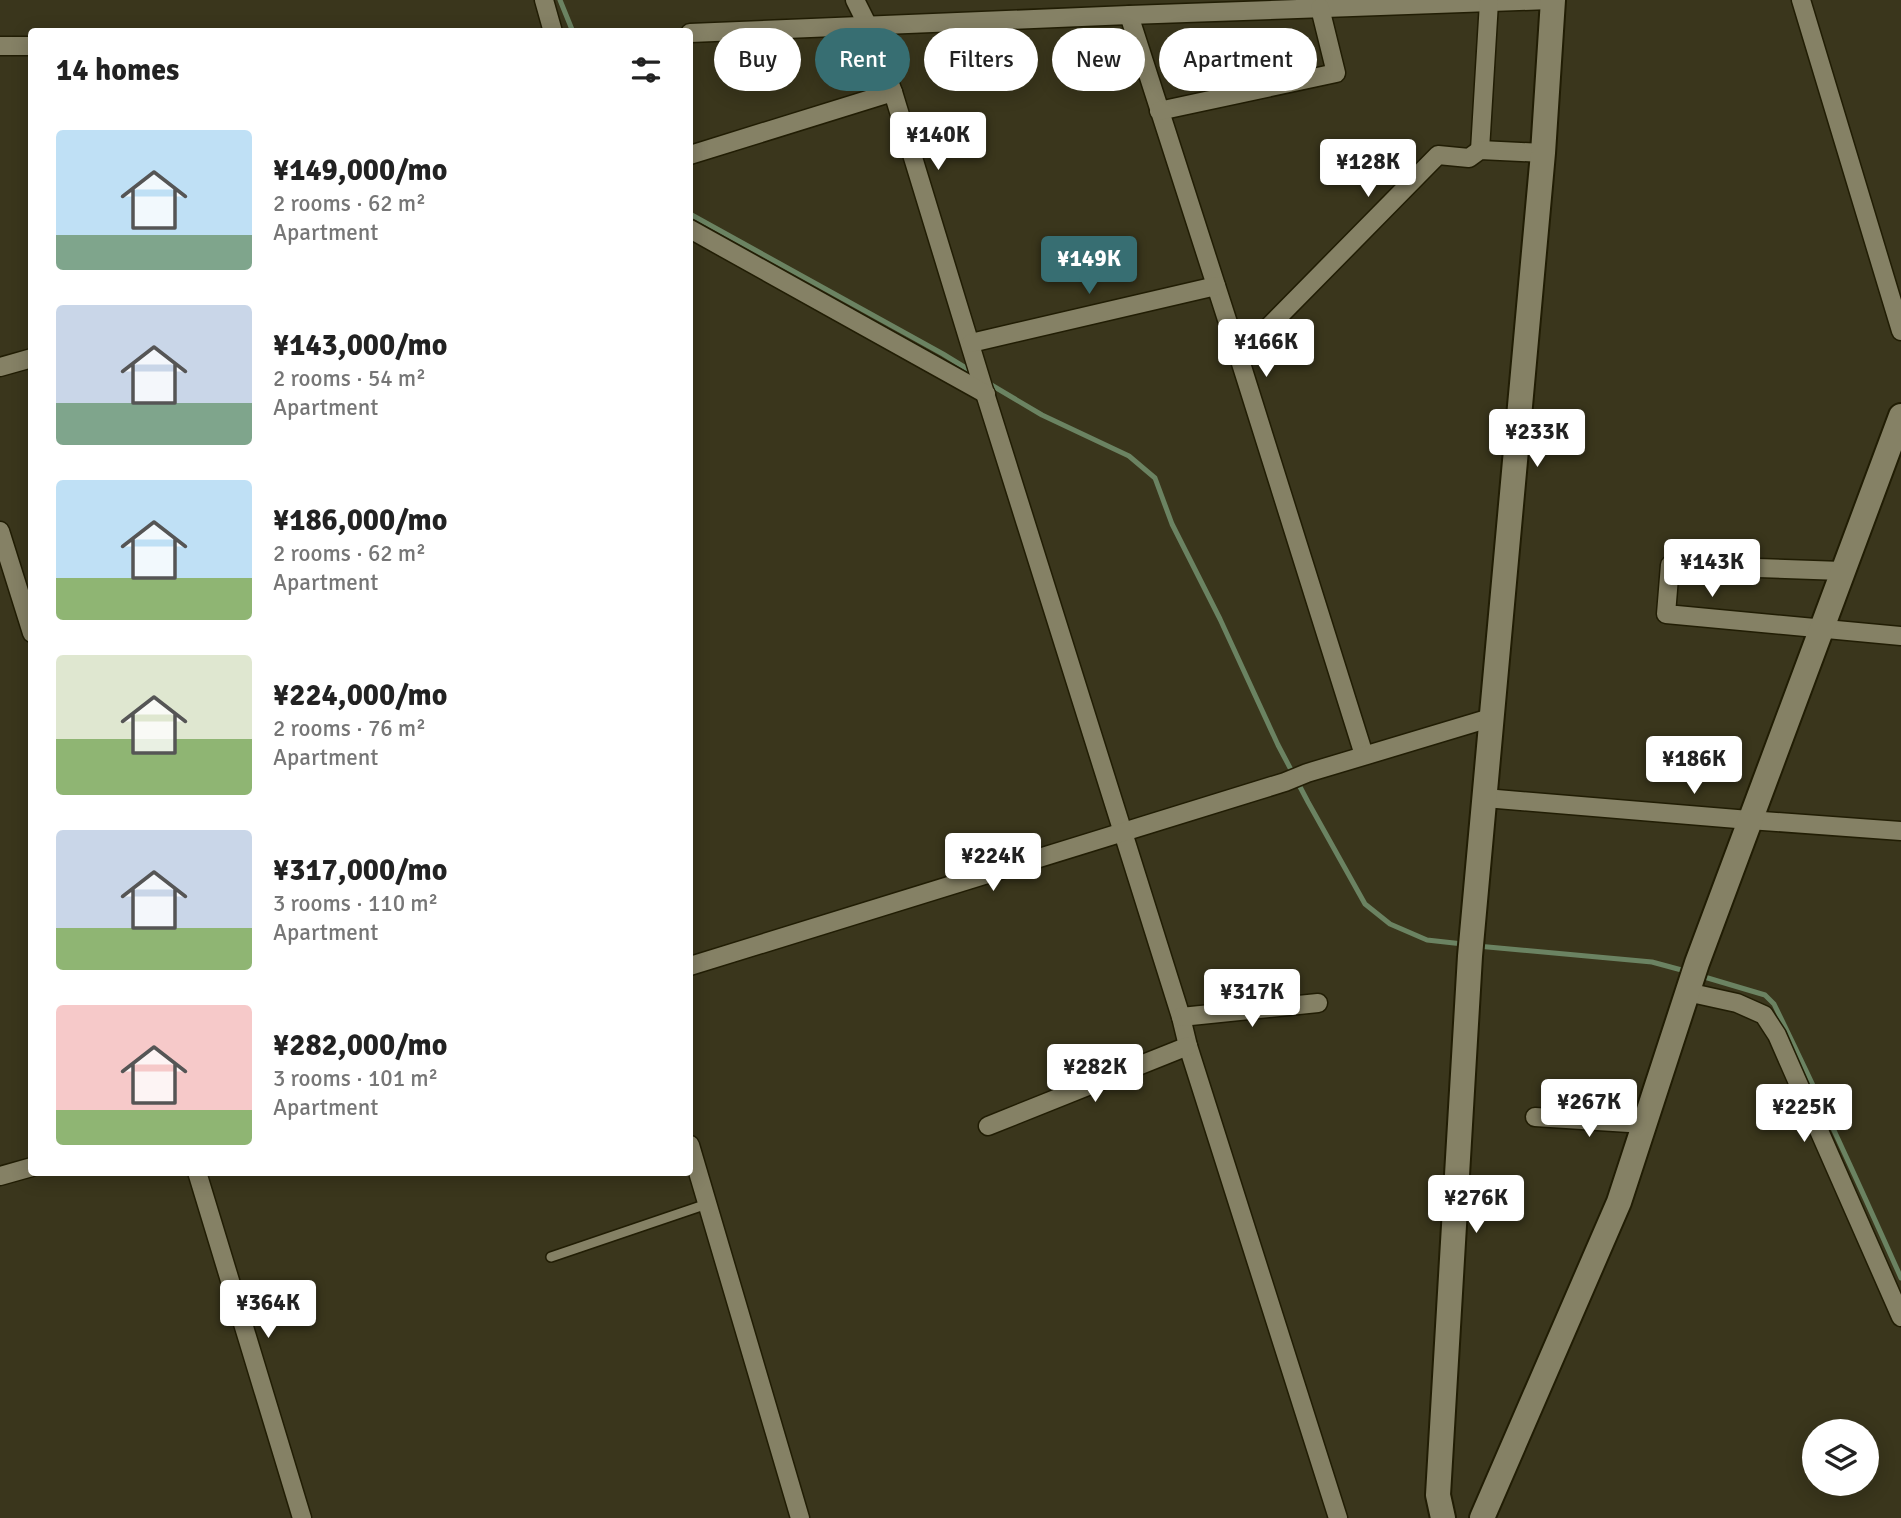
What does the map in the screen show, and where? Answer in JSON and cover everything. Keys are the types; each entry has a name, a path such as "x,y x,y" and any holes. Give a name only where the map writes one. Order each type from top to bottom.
{"street":[{"path":"544,0 552,28"},
{"path":"855,0 869,26 893,92 1188,1046 1338,1518"},
{"path":"693,33 1551,0 1544,153 1471,945 1437,1495 1443,1518"},
{"path":"1801,0 1901,331"},
{"path":"1480,150 1489,2"},
{"path":"1159,111 1336,73 1320,8"},
{"path":"1129,15 1364,755"},
{"path":"0,46 28,46"},
{"path":"693,154 893,92"},
{"path":"1239,357 1438,155 1469,158 1480,150 1544,153"},
{"path":"693,231 985,391"},
{"path":"971,343 1216,286"},
{"path":"0,367 28,359"},
{"path":"1482,1518 1619,1202 1691,980 1901,416"},
{"path":"0,531 28,620"},
{"path":"1843,571 1670,565 1666,614 1901,636"},
{"path":"693,965 1490,718"},
{"path":"1485,798 1901,831"},
{"path":"1691,980 1764,1015 1777,1035 1901,1317"},
{"path":"1181,1017 1318,1003"},
{"path":"988,1126 1188,1046"},
{"path":"1535,1117 1644,1124"},
{"path":"693,1155 800,1518"},
{"path":"0,1176 28,1168"},
{"path":"198,1176 302,1518"}],"lane":[{"path":"551,1257 707,1204"}],"waterway":[{"path":"560,0 571,28"},
{"path":"693,216 974,373"},
{"path":"988,383 1042,415 1129,456 1155,478 1172,524 1220,619 1278,745 1365,904 1390,924 1427,940 1463,944"},
{"path":"1477,946 1652,962 1689,972"},
{"path":"1701,976 1765,995 1774,1004 1901,1278"}]}
